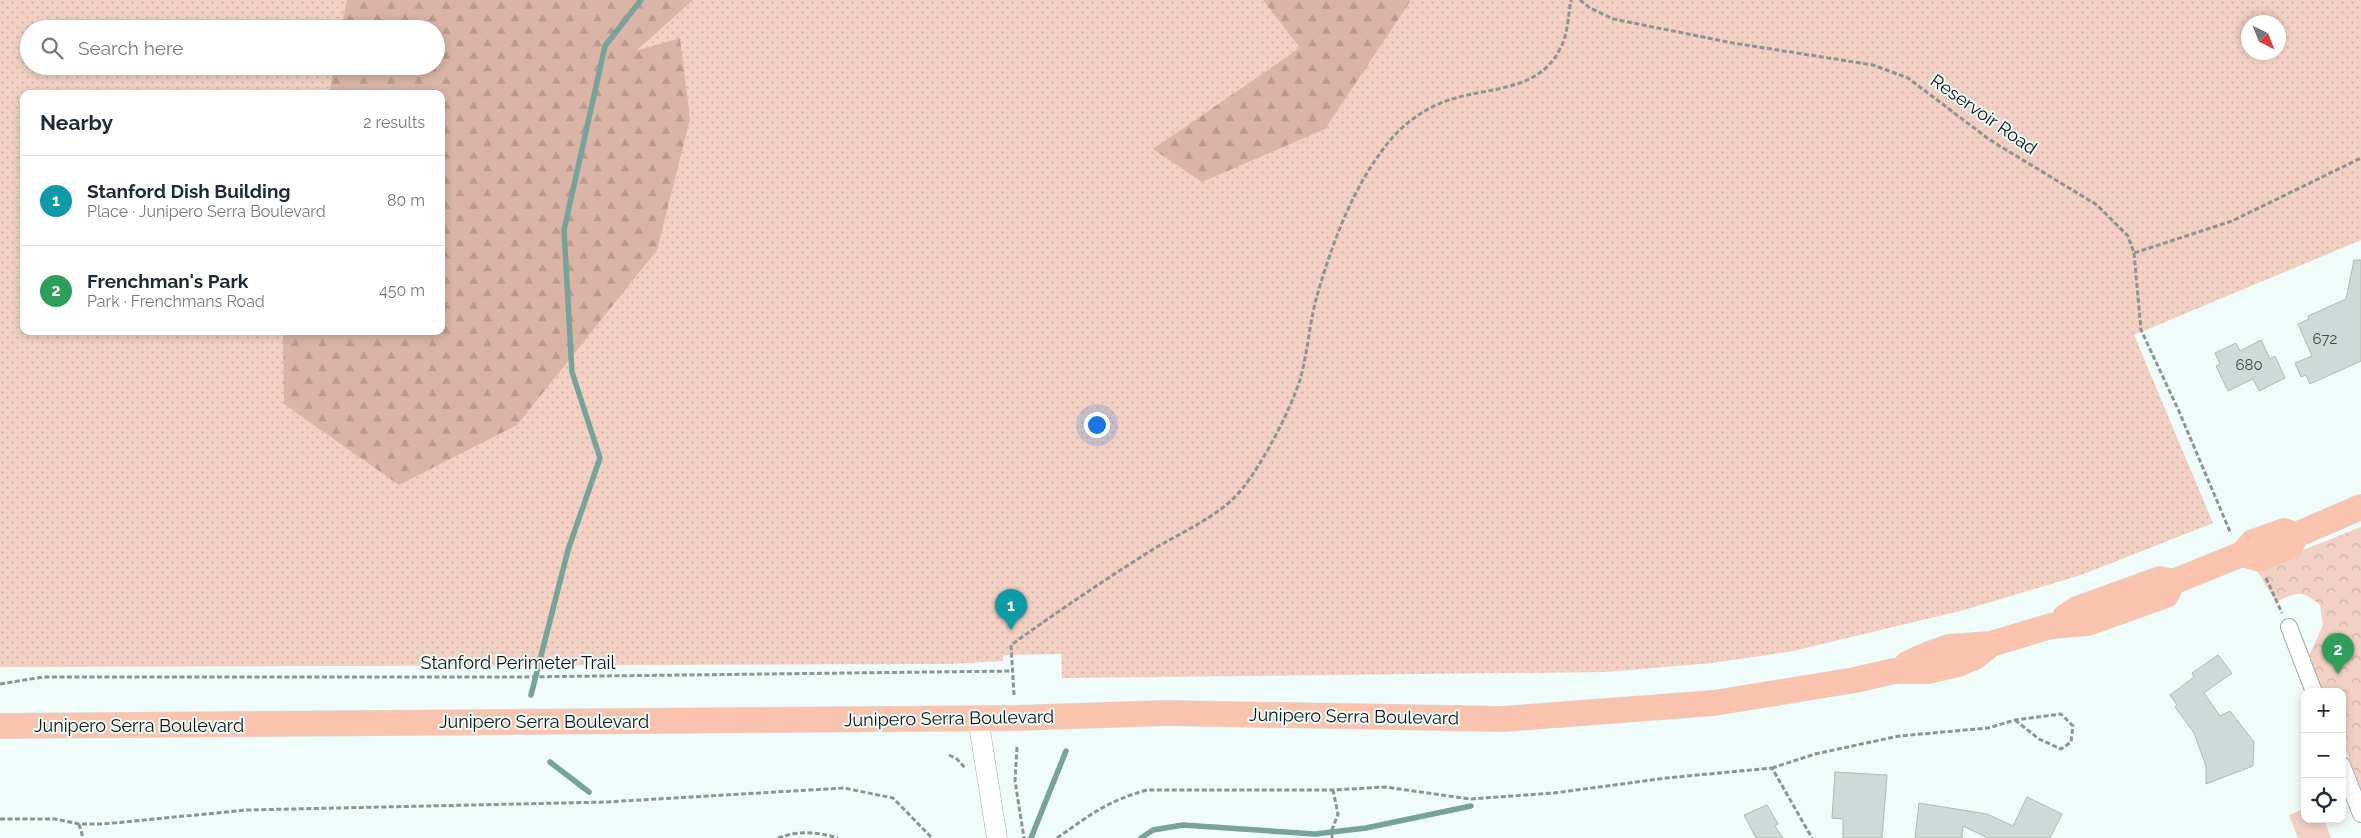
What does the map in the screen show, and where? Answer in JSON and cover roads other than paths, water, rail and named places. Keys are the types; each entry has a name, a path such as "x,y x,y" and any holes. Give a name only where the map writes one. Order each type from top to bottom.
{"main road":[{"name":"Junipero Serra Boulevard","path":"0,726 978,718 1166,712 1503,719 1714,703 1855,680 1894,671 1929,654 1949,647 1990,644 2051,626 2077,609 2151,582 2160,579 2173,582 2251,557 2253,542 2284,531 2296,535 2361,507"}],"street":[{"path":"2289,628 2312,688"},
{"path":"978,718 997,838"},
{"path":"2346,775 2361,814"}],"waterway":[{"path":"531,695 568,550 600,458 572,372 564,230 605,46 641,0"},
{"path":"1031,838 1066,751"},
{"path":"550,762 589,792"},
{"path":"1141,838 1153,830 1183,825 1315,834 1366,828 1471,806"}],"place":[{"name":"Stanford Dish Building","path":"1011,630"},
{"name":"Frenchman's Park","path":"2338,674"}]}
